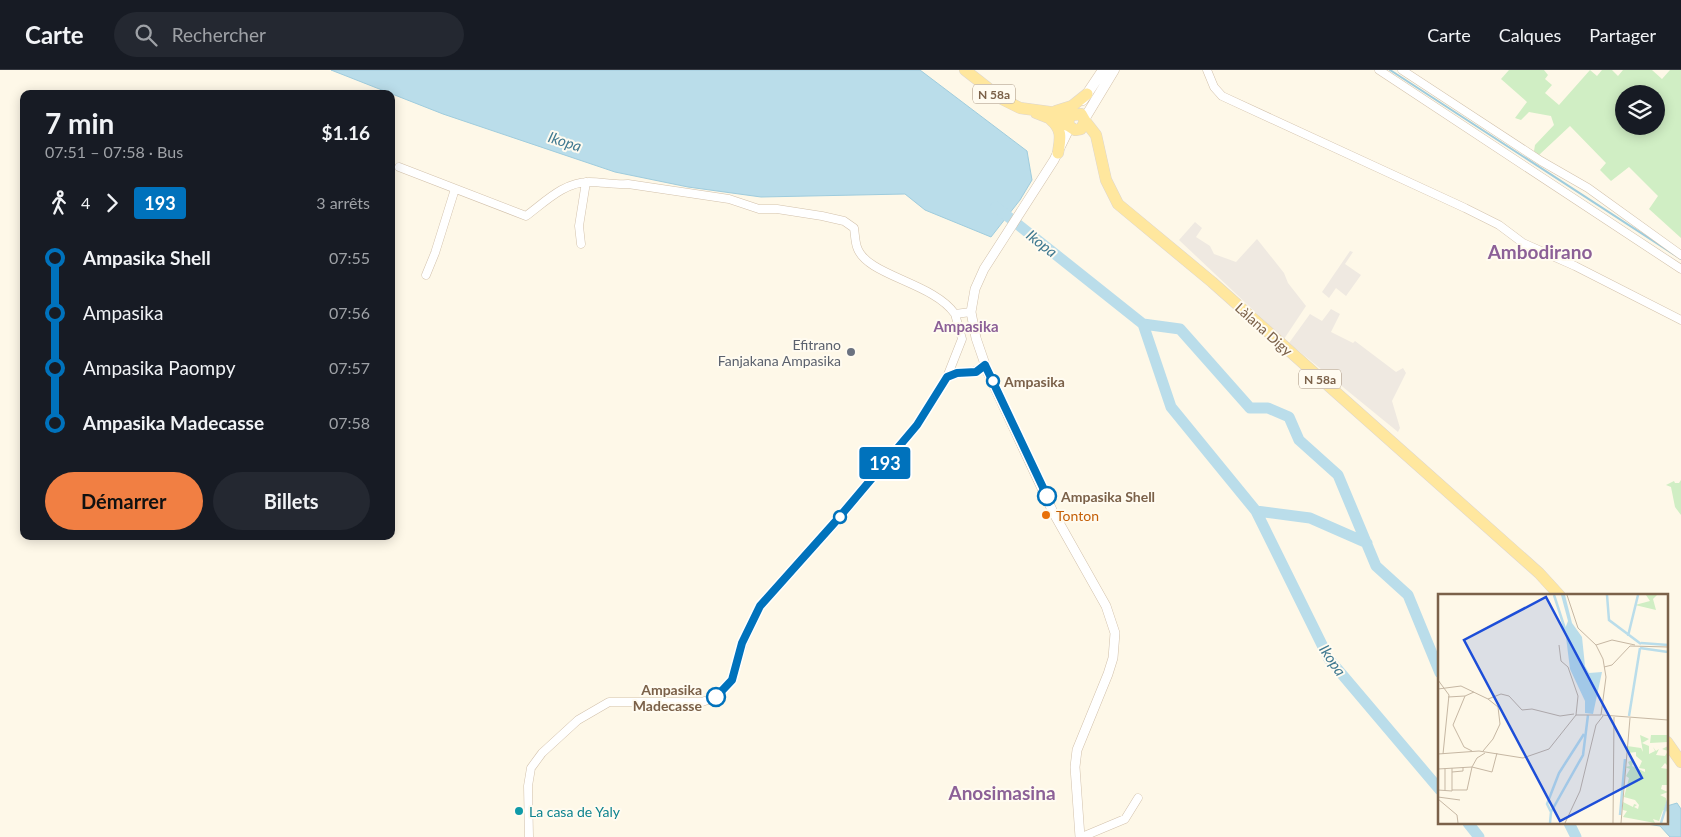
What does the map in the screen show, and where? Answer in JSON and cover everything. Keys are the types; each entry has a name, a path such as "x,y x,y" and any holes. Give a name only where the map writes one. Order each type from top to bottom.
{"main road":[{"name":"N 58a","path":"964,70 1002,99 1020,108 1052,115 1073,126 1089,138 1099,150"},
{"path":"1104,70 1087,94 1073,126 1084,127 1085,119 1114,70"},
{"path":"1056,156 1060,133 1052,115 1072,106 1087,94"},
{"name":"N 58a","path":"1085,119 1096,135 1099,150"},
{"name":"Làlana Digy","path":"1099,150 1111,192 1118,204 1212,282 1539,573 1558,594"},
{"path":"1668,743 1681,762"}],"street":[{"path":"1207,70 1214,88 1222,96 1465,208 1498,225 1527,245 1575,266 1681,320"},
{"path":"1379,70 1681,269"},
{"path":"1402,70 1541,161 1588,188 1681,255"},
{"path":"1073,126 991,258 975,289 971,312 976,338 985,365 1053,512 1106,606 1115,633 1113,658 1108,674 1076,750 1075,767 1081,837 1125,819 1138,798"},
{"path":"399,167 526,216 571,183 586,182 628,184 704,195 729,199 759,209 777,209 844,221 854,228 857,249 872,265 890,276 911,282 938,296 955,314 962,339 947,377 917,425 836,521 760,606 742,643 732,680 716,697 702,702 609,702 578,720 542,753 531,768 528,786 529,837"},
{"path":"581,244 579,226 586,182"},
{"path":"426,275 455,189"},
{"path":"955,314 971,312"},
{"path":"947,377 957,373 976,372 985,365"}],"shaded area":[{"path":"1195,222 1202,228 1196,237 1210,246 1214,254 1236,262 1257,239 1284,273 1288,283 1306,306 1284,339 1179,240"},
{"path":"1350,251 1353,252 1345,264 1361,275 1346,296 1336,288 1329,298 1322,292"},
{"path":"1331,309 1340,314 1331,332 1353,343 1355,341 1396,372 1403,368 1406,373 1392,401 1400,428 1398,432 1289,343 1310,314 1322,321"}],"green space":[{"path":"1509,70 1544,70 1548,75 1545,79 1552,85 1545,93 1559,105 1590,70 1597,76 1602,70 1612,70 1618,76 1623,70 1652,70 1662,79 1670,70 1681,70 1681,238 1649,209 1658,196 1629,167 1611,181 1600,170 1606,163 1570,126 1539,155 1534,151 1535,145 1554,125 1551,116 1529,112 1521,120 1515,118 1527,102 1501,79"},
{"path":"1681,480 1681,515 1675,507 1671,487 1666,485 1674,481 1679,483"}],"water":[{"path":"331,70 920,70 1027,151 1032,180 1020,200 991,237 925,210 905,194 761,197 688,187 615,172 443,114 395,95 395,90 382,90"},
{"path":"1677,803 1681,809 1681,837 1670,837 1660,826 1647,824 1668,824 1668,806"}],"waterway":[{"path":"1390,70 1681,259"},
{"name":"Ikopa","path":"996,207 1143,324 1180,329 1250,408 1268,408 1289,417 1299,440 1338,475 1376,566 1408,595 1438,668"},
{"name":"Ikopa","path":"1143,324 1171,407 1256,511 1329,659 1438,788"},
{"name":"Ikopa","path":"1256,511 1310,518 1367,543"},
{"name":"Ikopa","path":"1469,824 1479,837"},
{"name":"Ikopa","path":"1570,824 1576,837"}],"bus line":[{"name":"193","path":"716,697 732,680 742,643 760,606 836,521 917,425 947,377 957,373 976,372 985,365 1047,496"}],"place":[{"name":"Efitrano Fanjakana Ampasika","path":"851,352"},
{"name":"Ampasika","path":"993,381"},
{"name":"Ampasika Shell","path":"1047,496"},
{"name":"Tonton","path":"1046,515"},
{"name":"Ampasika Madecasse","path":"716,697"},
{"name":"La casa de Yaly","path":"519,811"}],"district":[{"name":"Ambodirano","path":"1540,251"},
{"name":"Ampasika","path":"966,326"},
{"name":"Anosimasina","path":"1002,792"}]}
